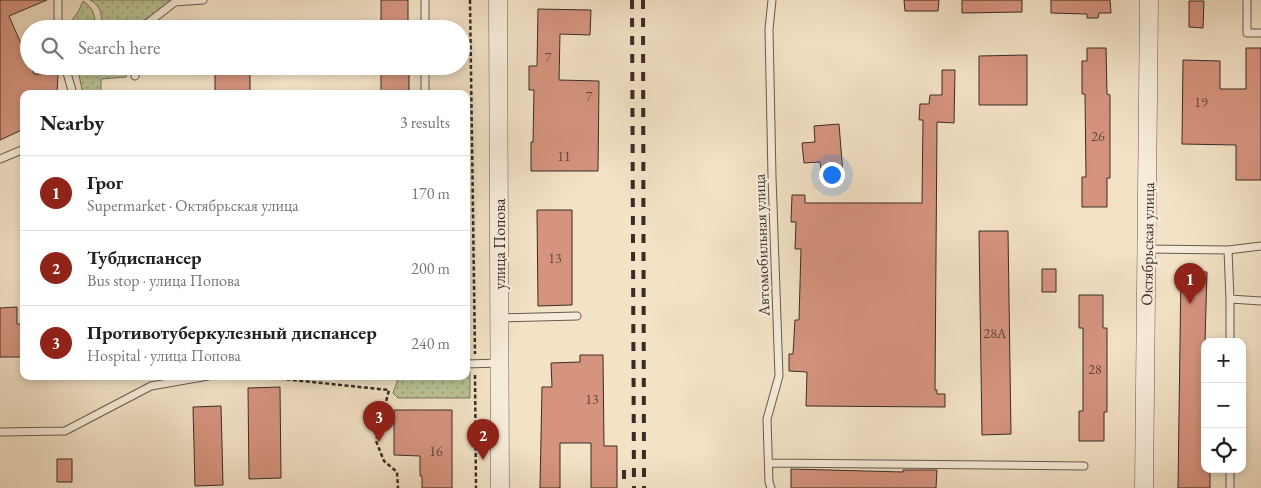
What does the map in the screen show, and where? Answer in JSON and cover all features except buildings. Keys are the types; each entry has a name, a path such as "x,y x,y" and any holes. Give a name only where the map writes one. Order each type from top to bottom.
{"street":[{"name":"улица Попова","path":"498,0 500,488"},
{"name":"Октябрьская улица","path":"1144,488 1149,0"}],"lane":[{"path":"58,0 58,20"},
{"path":"152,20 175,2 203,0"},
{"path":"425,0 425,20"},
{"name":"Автомобильная улица","path":"771,488 769,482 768,419 779,376 769,29 772,0"},
{"path":"1247,0 1247,33 1261,33"},
{"path":"67,75 71,90"},
{"path":"425,75 425,90"},
{"path":"0,159 20,151"},
{"path":"1147,249 1228,250 1261,246"},
{"path":"1228,250 1230,338"},
{"path":"1230,299 1261,301"},
{"path":"499,318 577,316"},
{"path":"470,364 500,363"},
{"path":"0,432 65,430 151,386 185,380"},
{"path":"769,463 1084,466"},
{"path":"1230,473 1230,488"}],"path":[{"path":"470,0 476,488"},
{"path":"293,380 389,390 376,441 384,461 397,472 398,488"}],"green space":[{"path":"90,0 173,0 144,20 101,20 99,9"},
{"path":"83,1 90,6 95,20 72,20"},
{"path":"79,75 127,75 126,77 101,79 101,90 82,90"},
{"path":"398,380 470,380 470,398 398,398 393,393"}],"railway":[{"path":"632,0 634,488"},
{"path":"643,0 644,488"},
{"path":"624,470 624,488"}],"place":[{"name":"Грог","path":"1190,304"},
{"name":"Противотуберкулезный диспансер","path":"379,442"},
{"name":"Тубдиспансер","path":"483,460"}]}
